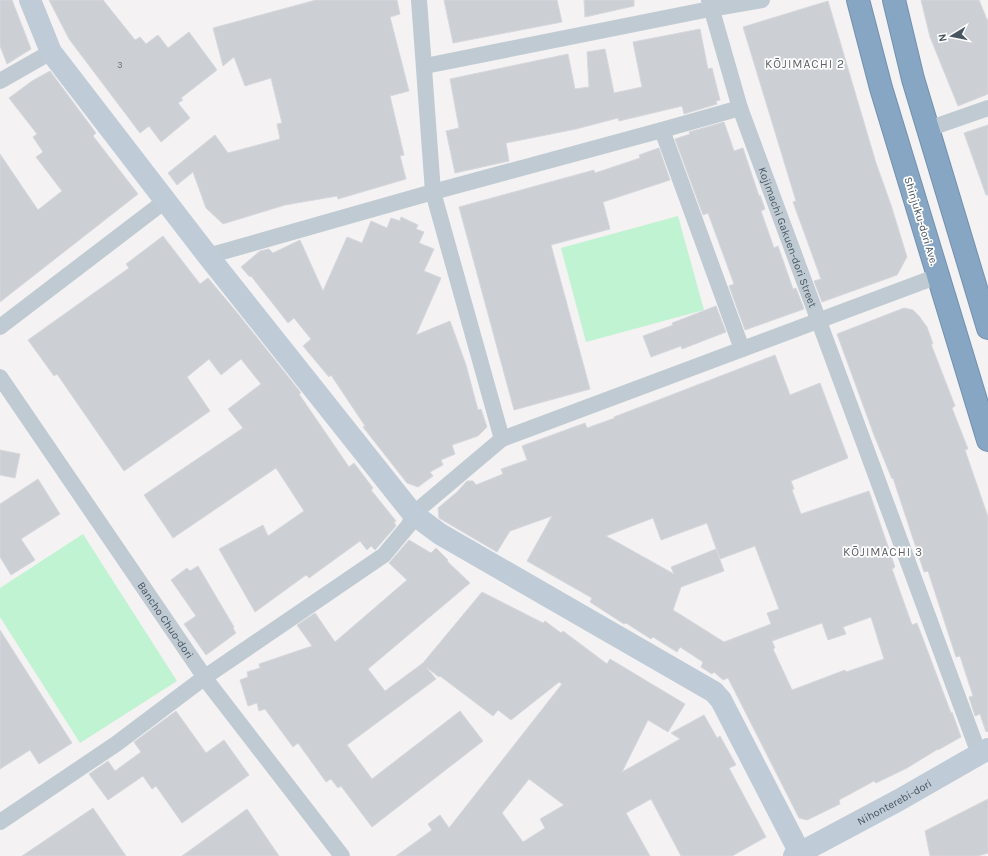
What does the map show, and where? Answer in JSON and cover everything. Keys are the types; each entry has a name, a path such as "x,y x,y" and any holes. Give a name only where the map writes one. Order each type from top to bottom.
{"highway":[{"name":"Shinjuku-dori Ave.","path":"858,0 881,88 988,440"},
{"path":"894,0 913,78 988,328"}],"street":[{"path":"30,0 51,52 208,256 413,514 440,534 714,692 721,700 799,855"},
{"path":"419,0 433,192 502,439"},
{"path":"425,66 710,4 762,0"},
{"name":"Kojimachi Gakuen-dori Street","path":"710,4 740,108 874,472 983,752"},
{"path":"0,81 51,52"},
{"path":"208,256 433,192 740,108"},
{"path":"928,129 988,108"},
{"path":"662,130 742,349"},
{"path":"0,327 165,201"},
{"path":"0,822 116,744 205,677 384,555 409,525 413,514 502,439 938,276"},
{"name":"Bancho Chuo-dori","path":"0,377 205,677 342,856"},
{"name":"Nihonterebi-dori","path":"799,855 900,800 983,752"}],"green space":[{"path":"678,216 704,310 586,342 561,248"},
{"path":"83,534 177,681 80,743 0,617 0,588"}],"building":[{"path":"0,0 12,0 31,49 7,64 0,46"},
{"path":"49,0 103,0 135,40 140,37 146,44 158,35 168,48 189,32 217,70 181,98 183,100 178,103 190,118 161,142 149,126 140,133 69,39"},
{"path":"316,0 397,0 400,14 390,17 409,91 390,96 404,155 400,156 406,179 338,199 337,196 285,205 223,224 206,208 193,172 177,185 168,173 215,135 228,153 280,139 277,124 282,123 271,78 245,86 234,57 223,66 213,28"},
{"path":"444,0 557,0 562,22 453,43"},
{"path":"584,0 634,0 634,6 585,17"},
{"path":"921,0 979,0 988,22 988,94 958,106 930,37"},
{"path":"828,1 876,163 907,257 897,275 822,302 814,281 821,279 793,202 796,201 743,27"},
{"path":"700,29 708,69 712,68 720,100 716,101 717,104 684,114 682,106 619,121 618,118 576,129 506,143 509,161 455,173 446,131 459,128 450,79 568,54 575,89 589,87 587,52 605,49 614,93 642,87 633,42"},
{"path":"50,71 96,133 93,136 138,194 0,302 0,154 38,210 62,191 36,157 43,152 33,137 37,134 9,98 32,81"},
{"path":"724,122 734,151 743,148 759,196 760,195 765,209 761,211 774,248 778,246 793,289 796,288 804,309 745,330 729,286 734,284 708,213 703,215 675,139 690,134 689,132"},
{"path":"988,125 988,195 986,195 964,133"},
{"path":"659,148 670,180 603,202 610,229 551,245 590,389 514,410 459,207 594,170 595,173 640,158 639,155"},
{"path":"401,217 418,225 416,229 424,232 419,243 434,249 424,271 441,278 416,335 450,321 466,365 478,410 481,409 487,427 478,436 452,445 455,454 441,460 443,465 430,472 433,476 418,487 407,483 363,427 365,426 331,375 329,377 303,346 311,339 294,318 288,323 251,276 250,277 241,267 260,251 269,249 273,253 300,240 323,291 347,237 362,243 371,221 387,228 391,218 400,221"},
{"path":"163,236 200,284 208,278 239,315 301,393 299,394 349,467 354,463 373,488 371,490 396,521 394,522 396,526 375,550 371,546 367,550 360,541 309,578 306,575 255,612 219,549 263,525 268,536 304,511 276,468 173,538 144,495 243,428 228,409 261,384 241,359 221,375 209,359 187,377 210,411 124,471 57,374 54,376 28,340 129,268 126,264"},
{"path":"716,306 726,332 682,349 681,346 651,357 643,336 673,325 672,323"},
{"path":"904,308 913,310 927,327 933,344 931,344 955,406 952,408 968,449 965,450 988,517 988,731 986,732 980,714 975,716 969,697 973,696 960,656 956,657 928,571 924,572 893,478 892,479 874,435 837,334"},
{"path":"775,355 790,395 820,383 848,458 791,481 794,489 792,490 801,514 869,491 895,567 892,569 912,625 917,623 961,737 907,768 876,783 874,781 839,800 840,804 807,820 799,818 728,678 723,680 714,672 712,674 701,667 703,662 680,647 677,652 653,637 651,639 626,623 624,624 590,602 592,598 527,561 552,516 510,531 497,552 439,518 438,508 457,492 467,481 473,481 476,485 503,474 501,469 527,460 522,446 585,423 587,428 615,418 614,417","holes":["653,518 661,540 707,523 720,559 755,546 779,609 767,613 771,624 724,642 673,610 681,587 724,571 716,549 671,567 674,574 606,536","871,617 884,659 846,672 845,670 792,690 773,649 775,648 772,641 822,623 828,640 846,634 843,627"]},
{"path":"0,450 20,454 15,478 0,475"},
{"path":"38,479 60,514 21,539 35,560 11,575 0,557 0,504"},
{"path":"409,540 431,553 436,548 470,583 368,669 385,691 423,663 482,592 543,623 545,621 561,633 563,631 607,664 610,659 685,704 668,732 648,720 622,772 680,739 671,733 704,715 717,738 720,736 736,765 729,768 766,837 732,856 681,856 651,799 626,813 650,856 396,856 432,830 428,824 440,815 449,828 562,684 559,682 511,720 498,710 493,716 426,667 436,679 347,745 372,779 460,711 483,741 372,827 341,786 338,788 331,779 326,782 298,743 293,747 265,709 259,711 257,703 248,706 240,680 248,677 247,672 260,668 259,664 312,646 297,625 315,613 335,642 407,580 389,563","holes":["529,779 564,805 540,819 545,828 523,842 502,813"]},
{"path":"198,566 234,627 233,628 236,633 206,655 184,624 196,616 171,580 187,568 190,571"},
{"path":"0,630 72,743 39,764 30,750 0,769"},
{"path":"176,711 206,753 224,740 249,775 182,823 156,786 152,789 143,776 108,800 89,774 108,761 115,771 141,752 134,742"},
{"path":"988,799 988,853 978,856 930,856 925,831"},
{"path":"93,808 126,856 22,856"},
{"path":"247,809 279,856 182,856"}],"district":[{"name":"KŌJIMACHI 2","path":"805,64"},
{"name":"KŌJIMACHI 3","path":"883,552"}]}
